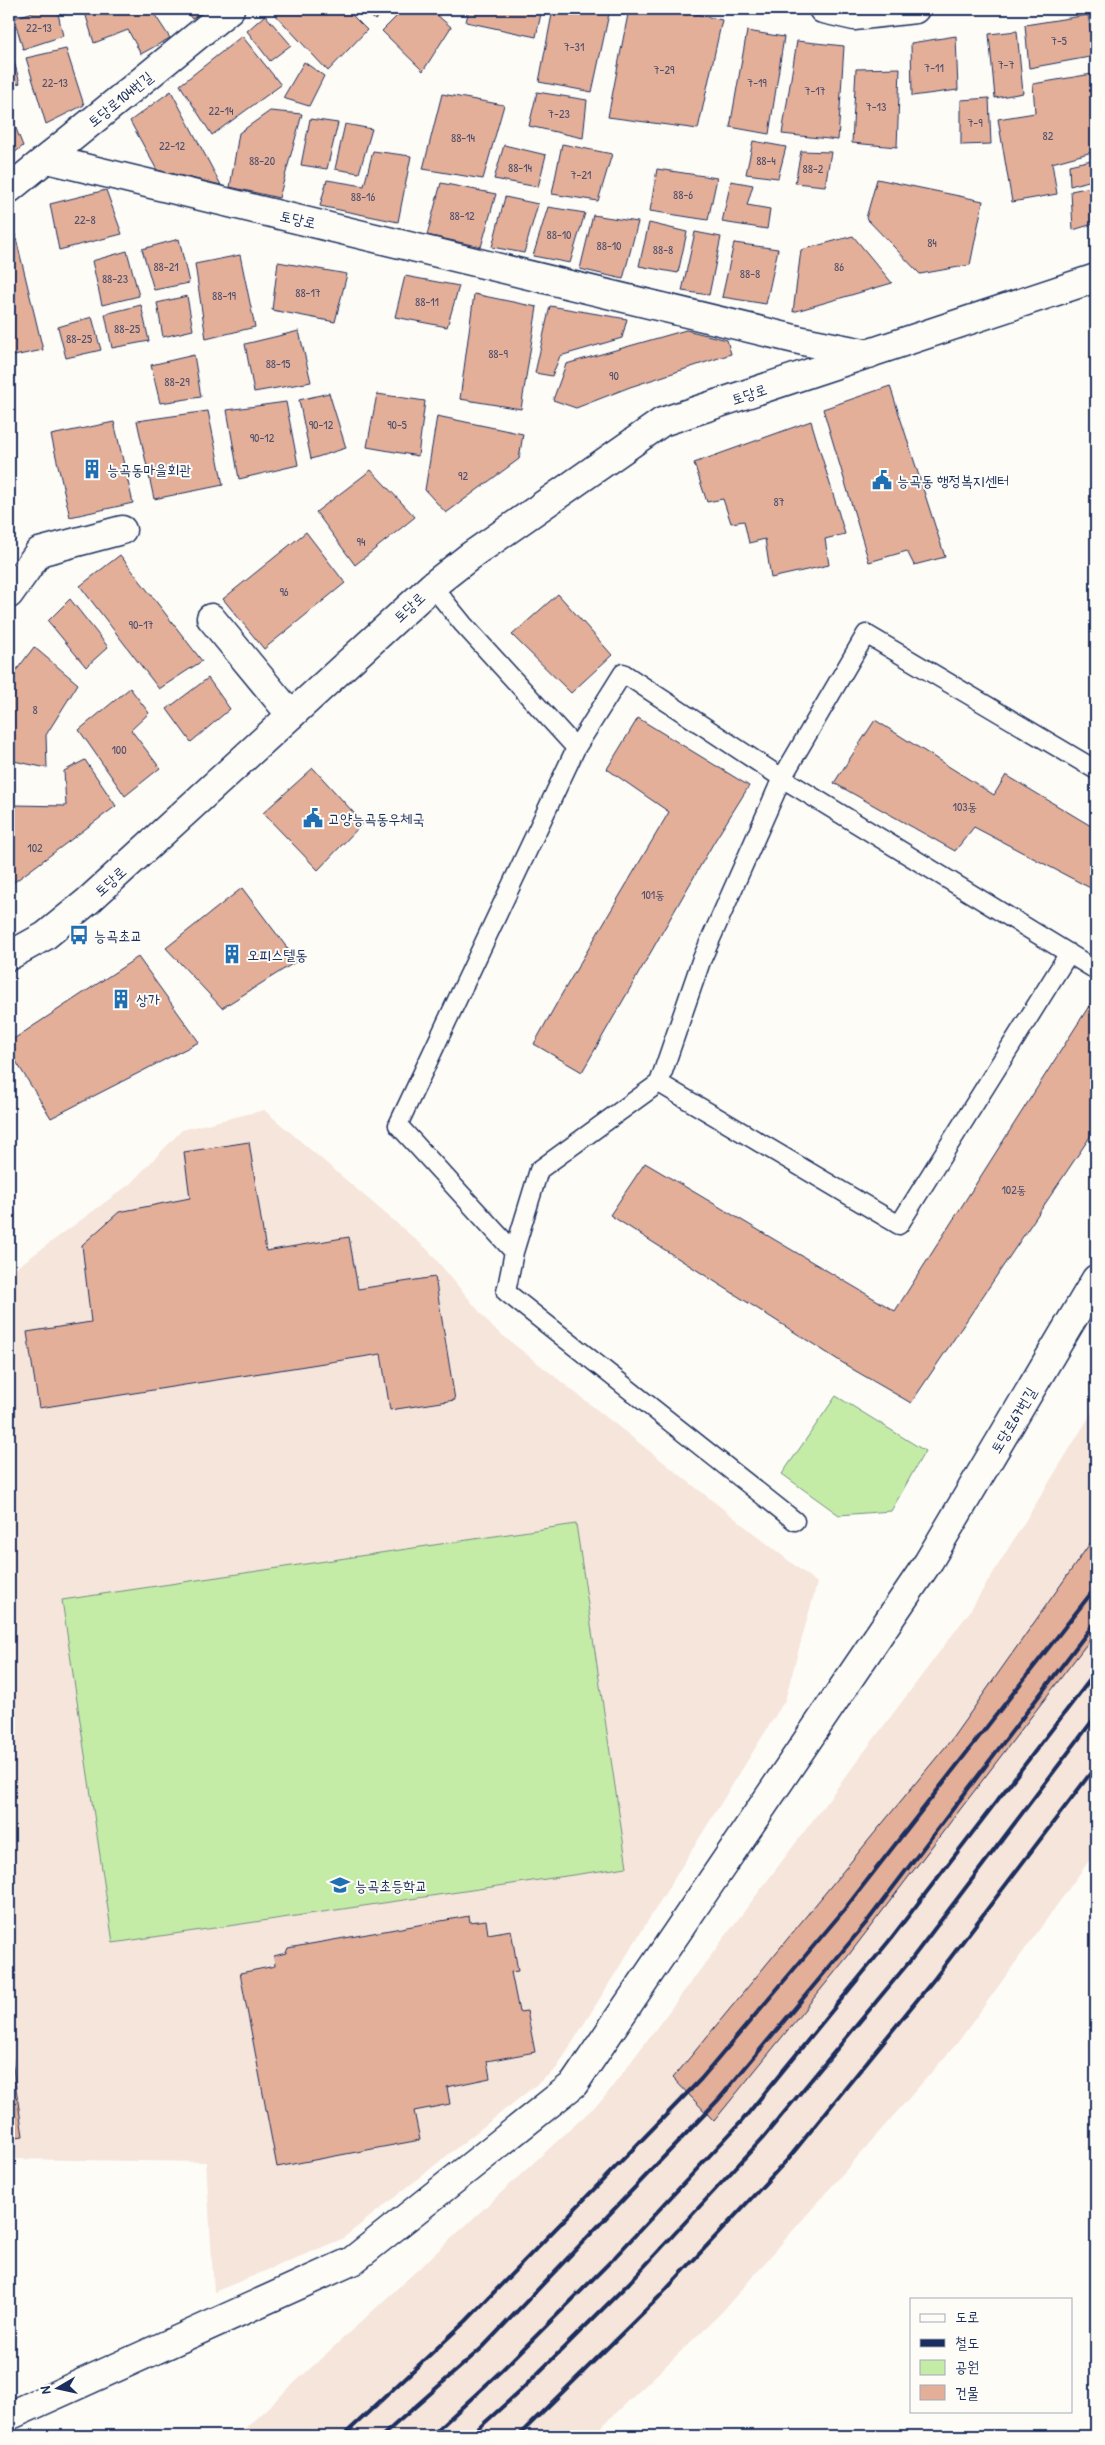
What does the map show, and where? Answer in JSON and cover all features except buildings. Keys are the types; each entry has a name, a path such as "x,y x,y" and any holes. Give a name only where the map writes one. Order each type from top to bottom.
{"street":[{"name":"토당로104번길","path":"9,189 230,9"},
{"path":"823,9 854,16 915,9"},
{"name":"토당로","path":"47,159 803,341 869,354"},
{"name":"토당로","path":"9,956 45,936 88,901 432,586 469,556 662,422 1096,278"},
{"path":"9,594 39,552 122,530"},
{"path":"211,618 291,715"},
{"name":"토당로67번길","path":"9,2416 352,2261 574,2084 929,1561 1096,1279"}],"lane":[{"path":"432,586 463,624 576,748"},
{"path":"794,1521 506,1292 514,1252 539,1170 659,1083 701,962 782,778 866,634 1096,770"},
{"path":"514,1252 398,1125 576,748 623,673 782,778 1096,970"},
{"path":"659,1083 899,1225 1069,953"}],"shaded area":[{"name":"능곡초등학교","path":"264,1110 428,1250 493,1328 817,1583 785,1700 556,2069 342,2239 214,2292 206,2162 9,2159 9,1273 130,1184 182,1130"},
{"path":"1096,1406 1096,1851 958,2042 720,2314 592,2436 237,2436 603,2099 968,1614"}],"green space":[{"path":"836,1396 925,1451 891,1511 839,1515 782,1474"},
{"path":"576,1524 627,1867 113,1943 62,1600"}],"railway":[{"path":"343,2436 466,2321 701,2079 844,1910 1096,1587"},
{"path":"382,2436 483,2347 719,2099 866,1923 1096,1621"},
{"path":"431,2436 501,2371 613,2259 741,2122 889,1941 1096,1672"},
{"path":"470,2436 520,2391 629,2283 762,2139 910,1961 1096,1716"},
{"path":"518,2436 659,2297 788,2159 935,1978 1096,1766"}],"place":[{"name":"능곡동마을회관","path":"92,469"},
{"name":"능곡동 행정복지센터","path":"882,480"},
{"name":"고양능곡동우체국","path":"313,818"},
{"name":"능곡초교","path":"79,935"},
{"name":"오피스텔동","path":"232,954"},
{"name":"상가","path":"121,999"},
{"name":"능곡초등학교","path":"340,1885"}]}
